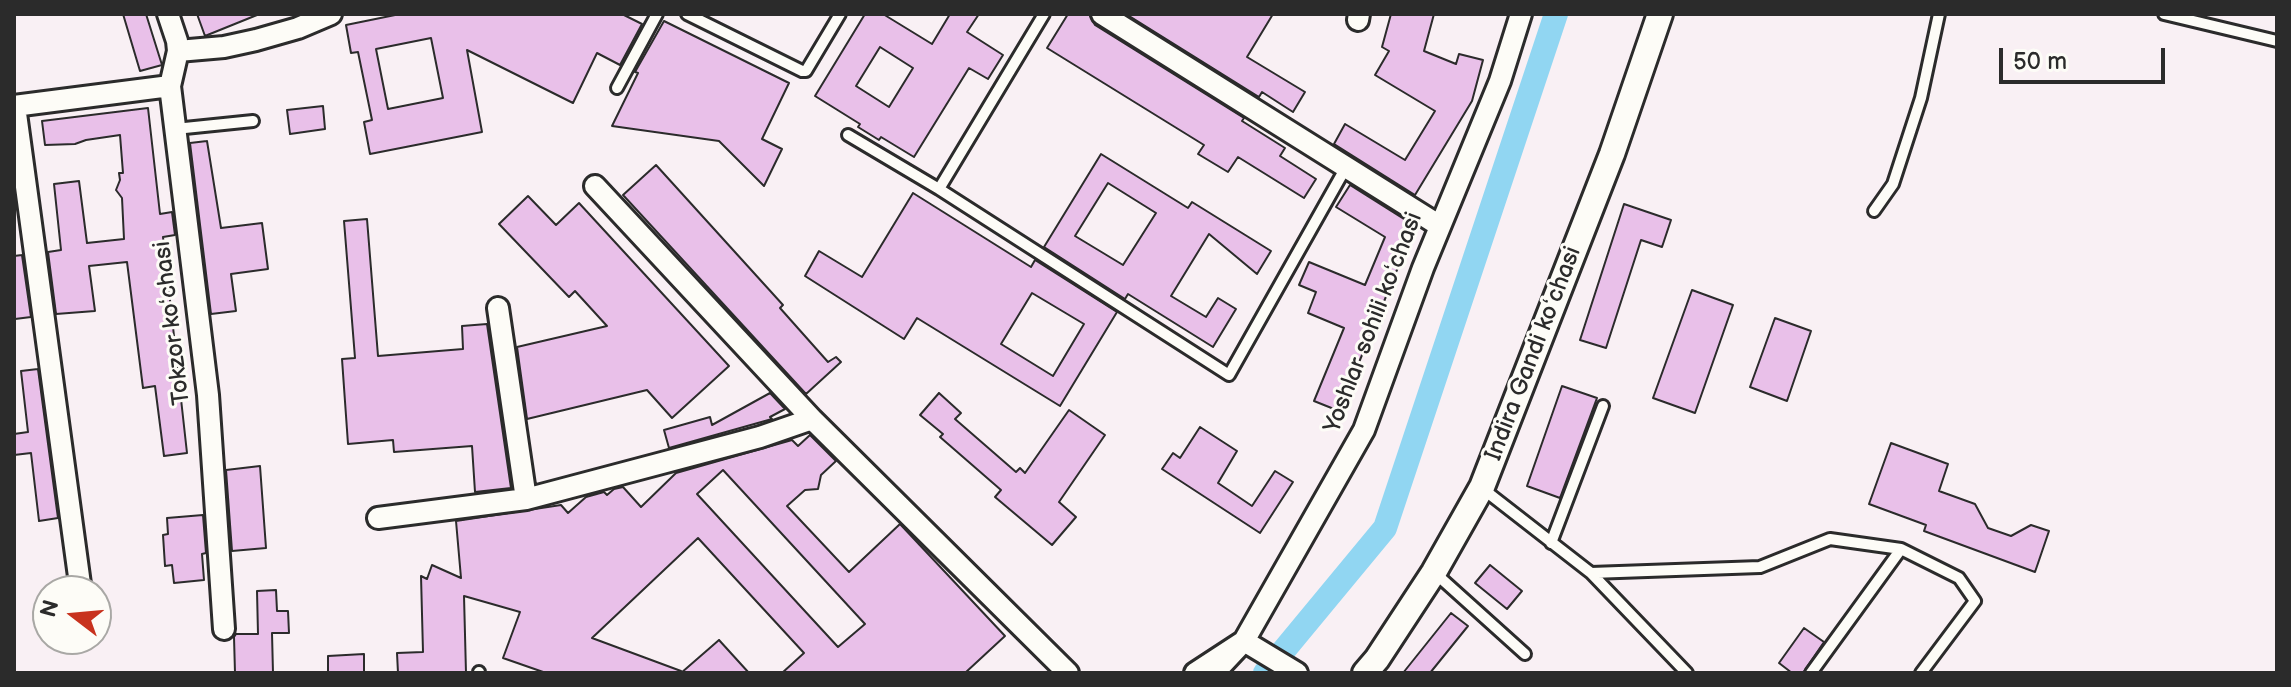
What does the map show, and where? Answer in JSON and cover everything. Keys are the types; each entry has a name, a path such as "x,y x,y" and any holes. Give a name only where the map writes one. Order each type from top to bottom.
{"street":[{"name":"Tokzor koʻchasi","path":"168,14 178,51 170,86 208,395 224,629"},
{"path":"178,51 224,47 256,40 298,28 331,14"},
{"path":"1102,14 1440,226"},
{"name":"Yoshlar sohili koʻchasi","path":"1214,673 1244,641 1364,430 1440,226 1500,81 1521,14"},
{"name":"Indira Gandi koʻchasi","path":"1365,673 1434,572 1482,487 1612,154 1660,14"},
{"path":"79,575 14,106 170,86"},
{"path":"595,186 812,419 1068,673"},
{"path":"498,308 526,499"},
{"path":"378,518 526,499 760,437 812,419"},
{"path":"1195,673 1244,641 1297,673"}],"lane":[{"path":"617,88 657,14"},
{"path":"687,14 806,71 840,14"},
{"path":"939,189 1044,14"},
{"path":"1874,211 1893,184 1921,98 1939,14"},
{"path":"2164,14 2277,41"},
{"path":"175,129 253,121"},
{"path":"848,135 939,189 1229,375 1345,169"},
{"path":"1551,543 1603,406"},
{"path":"1482,487 1591,573 1687,673"},
{"path":"1591,573 1760,567 1830,539 1901,549 1959,578 1975,601 1921,673"},
{"path":"1811,673 1901,549"},
{"path":"1434,572 1525,654"}],"building":[{"path":"123,14 146,14 162,65 140,71"},
{"path":"197,14 257,14 257,15 205,36"},
{"path":"400,14 622,14 642,24 620,65 597,53 573,103 467,50 482,132 370,154 364,122 372,120 358,52 351,53 346,25","holes":["431,38 443,98 388,109 376,49"]},
{"path":"865,14 883,14 932,44 950,14 979,14 967,32 1003,55 988,79 969,68 914,157 881,137 879,140 858,127 860,124 815,96","holes":["880,47 913,68 889,107 856,86"]},
{"path":"1068,14 1089,14 1095,25 1244,118 1242,121 1285,148 1280,156 1316,179 1304,198 1238,157 1228,172 1198,154 1204,145 1047,48"},
{"path":"1126,14 1273,14 1247,57 1305,92 1293,112 1262,92 1259,97"},
{"path":"1391,14 1434,14 1424,51 1456,64 1459,54 1483,60 1472,101 1415,195 1334,144 1345,124 1405,160 1435,111 1375,75 1389,51 1382,47"},
{"path":"664,21 789,83 762,139 782,149 764,186 719,141 612,126 638,73 635,72"},
{"path":"323,106 325,129 290,134 287,110"},
{"path":"148,108 160,214 172,212 175,235 163,237 187,453 164,456 155,386 143,388 127,262 89,266 95,311 56,314 48,252 61,250 54,184 79,181 87,243 124,239 122,198 116,190 119,173 123,173 120,135 75,144 45,145 42,121"},
{"path":"207,141 221,228 262,223 268,269 231,274 236,311 211,314 190,143"},
{"path":"1101,154 1188,208 1192,202 1271,251 1257,274 1209,234 1171,296 1206,317 1218,298 1236,309 1213,347 1128,294 1125,299 1044,247","holes":["1108,183 1156,213 1123,265 1075,236"]},
{"path":"656,165 783,305 780,308 828,362 836,357 841,362 806,394 623,195"},
{"path":"1350,185 1415,226 1339,411 1314,401 1344,328 1308,313 1316,292 1299,285 1309,262 1365,285 1385,237 1336,207"},
{"path":"913,193 1031,267 1035,260 1117,312 1060,406 917,318 904,339 805,276 819,251 862,277","holes":["1032,293 1084,324 1053,376 1001,344"]},
{"path":"528,196 556,225 579,203 729,366 672,418 647,390 527,419 517,347 607,326 575,291 569,297 499,224"},
{"path":"1624,204 1671,220 1662,247 1641,240 1606,348 1580,340"},
{"path":"367,219 378,356 463,349 462,326 487,324 511,488 475,492 472,446 394,452 393,440 348,444 342,359 355,358 344,221"},
{"path":"22,255 31,317 15,319 14,256"},
{"path":"1692,290 1733,305 1695,413 1653,398"},
{"path":"1775,318 1811,331 1787,401 1750,387"},
{"path":"38,369 58,518 39,521 31,453 14,455 14,434 28,432 21,371"},
{"path":"1562,386 1597,398 1560,498 1527,486"},
{"path":"770,393 785,409 770,417 772,419 669,448 664,430 710,417 712,425"},
{"path":"939,393 961,413 955,419 1016,472 1020,468 1025,473 1069,410 1105,435 1059,502 1076,517 1052,545 995,497 1001,490 940,437 943,434 920,415"},
{"path":"1200,427 1237,451 1218,483 1252,506 1275,471 1293,482 1260,533 1162,469 1173,453 1180,458"},
{"path":"810,435 836,461 821,475 818,489 805,490 787,506 849,572 900,524 1005,636 965,673 782,673 804,653 698,538 592,638 681,673 546,673 503,658 520,612 464,596 466,673 398,673 397,653 423,652 421,576 427,579 432,565 461,578 456,521 561,505 568,513 586,497 604,492 607,495 623,487 641,507 676,473 792,440 798,446","holes":["723,470 865,624 838,647 697,494"]},
{"path":"1891,443 1948,464 1939,491 1975,504 1988,528 2011,536 2031,525 2049,531 2035,572 1924,531 1926,525 1869,504"},
{"path":"260,466 266,548 232,551 226,470"},
{"path":"203,515 206,553 202,554 204,580 174,583 172,565 165,566 163,535 168,534 167,518"},
{"path":"1490,565 1522,591 1507,609 1475,583"},
{"path":"276,590 277,611 288,611 289,633 272,633 273,673 235,673 234,637 236,634 258,634 257,591"},
{"path":"1451,613 1468,626 1430,673 1403,673"},
{"path":"1804,628 1824,642 1803,673 1792,673 1779,663"},
{"path":"719,640 749,673 681,673"},
{"path":"364,654 364,673 328,673 328,656"}],"waterway":[{"path":"1265,673 1385,528 1556,14"}]}
